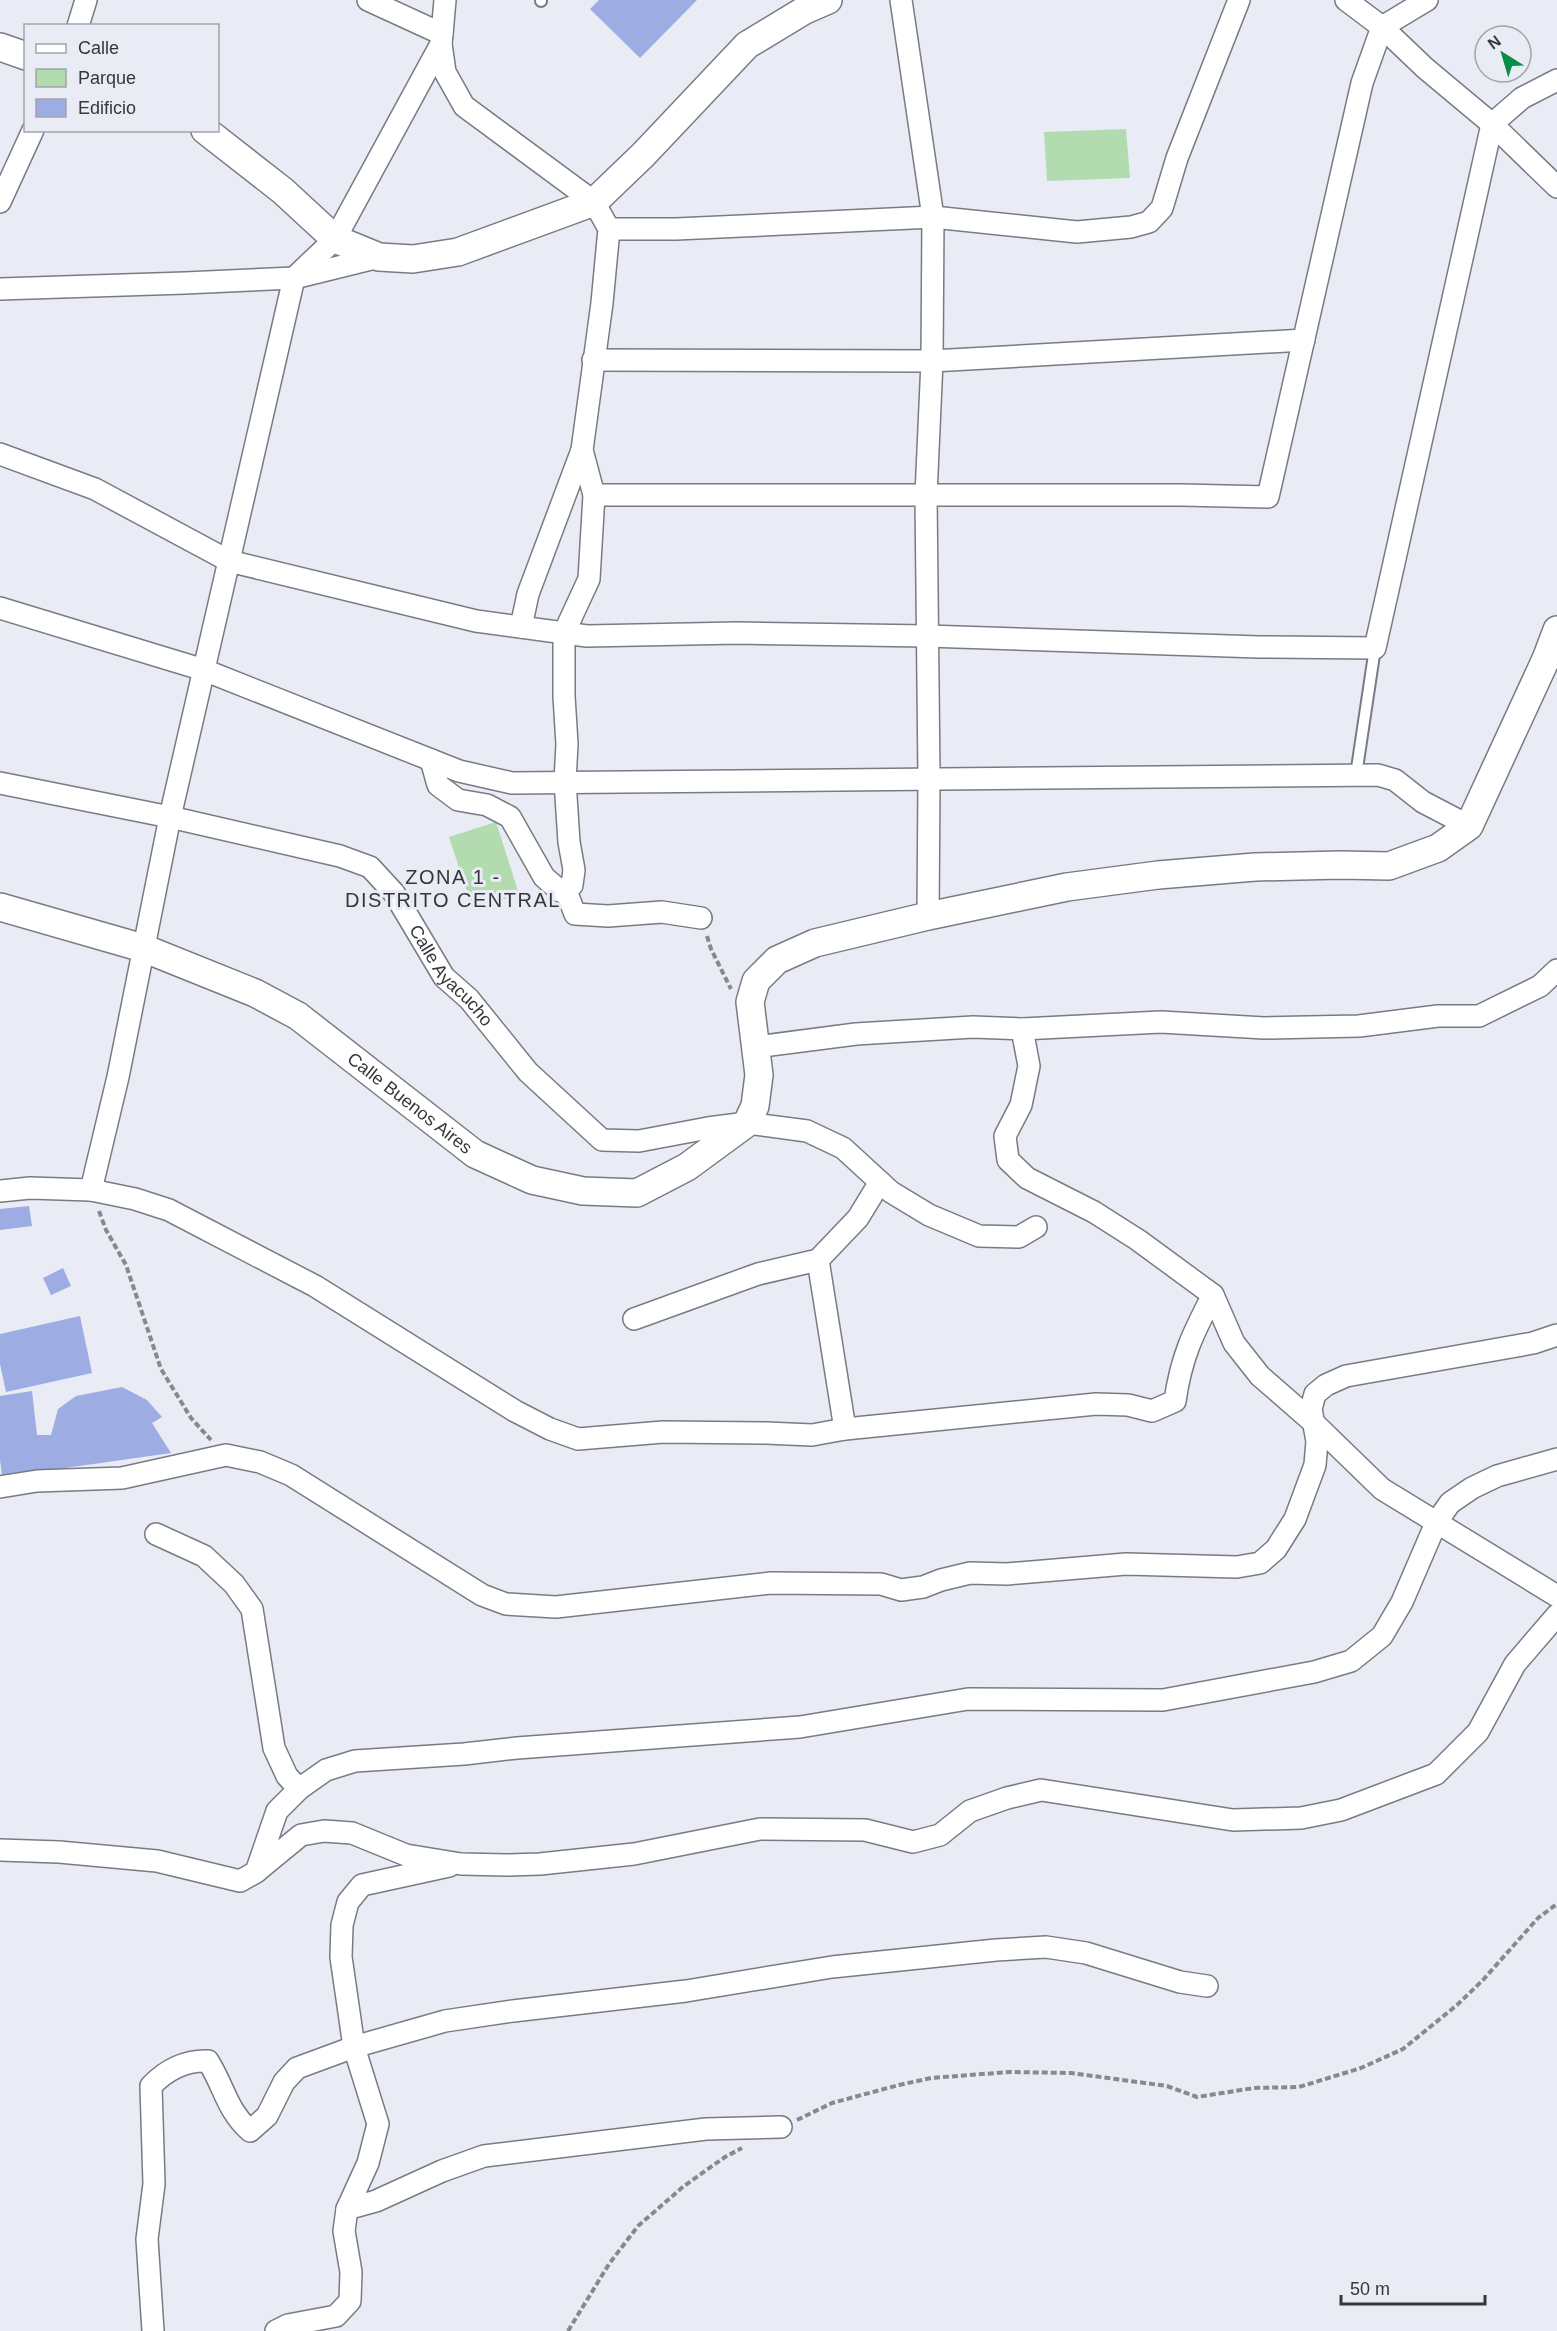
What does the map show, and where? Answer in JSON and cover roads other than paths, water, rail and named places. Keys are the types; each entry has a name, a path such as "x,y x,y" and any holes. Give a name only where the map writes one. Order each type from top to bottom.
{"street":[{"path":"79,24 86,0"},
{"path":"368,0 441,39"},
{"path":"445,0 441,39 446,72 464,106 594,202 609,229 602,303 582,450 528,594 521,627"},
{"path":"0,289 294,278 379,257 413,259 458,252 594,202 643,155 747,45 805,10 828,0"},
{"path":"901,0 933,217 932,361 926,495 928,916"},
{"path":"609,229 676,229 933,217 1077,232 1131,227 1149,222 1162,208 1178,158 1239,0"},
{"path":"1346,0 1383,27 1425,68 1492,124 1557,187"},
{"path":"594,495 1268,497 1362,83 1383,27 1426,0"},
{"path":"91,1190 118,1077 170,818 294,278 335,239 441,39"},
{"path":"0,47 24,55"},
{"path":"0,454 95,489 229,561 476,621 587,636 738,633 1375,648 1492,124 1522,98 1557,80"},
{"path":"0,202 32,132"},
{"path":"208,132 283,191 335,239 379,257"},
{"path":"593,360 932,361 1304,340"},
{"path":"431,760 438,785 458,800 488,805 510,817 544,877 560,891 572,885 574,870 569,842 565,782 567,744 564,633 589,579 594,495 582,450"},
{"path":"0,608 204,670 459,771 512,783 1356,774 1378,775 1395,780 1424,802 1469,826"},
{"path":"747,1123 755,1106 759,1075 750,1002 756,981 777,960 815,943 928,916 1067,887 1158,875 1255,867 1389,866 1438,848 1469,826 1546,659 1557,630"},
{"name":"Calle Ayacucho","path":"0,783 340,856 370,867 394,893 444,977 469,999 528,1072 602,1140 639,1142 708,1128 747,1123 807,1131 843,1149 891,1192 929,1215 979,1236 1019,1237 1036,1227"},
{"path":"566,888 575,914 609,916 662,912 701,918"},
{"name":"Calle Buenos Aires","path":"0,908 143,948 255,993 298,1016 475,1154 532,1180 583,1191 637,1193 687,1167 747,1123"},
{"path":"756,1047 856,1034 973,1027 1022,1029 1161,1022 1264,1028 1359,1026 1438,1016 1479,1016 1540,986 1557,970"},
{"path":"1022,1029 1029,1066 1021,1105 1005,1136 1008,1160 1027,1178 1094,1212 1138,1240 1213,1295 1234,1343 1260,1376 1314,1423 1382,1489 1557,1596"},
{"path":"634,1319 758,1274 818,1260 858,1218 880,1182"},
{"path":"0,1191 30,1188 91,1190 135,1199 169,1210 315,1286 515,1411 578,1440 663,1432 812,1436 845,1430 1096,1404 1128,1405 1152,1411 1175,1401 1180,1370 1190,1339 1213,1295"},
{"path":"818,1260 845,1430"},
{"path":"0,1488 37,1481 122,1478 226,1455 260,1462 291,1475 482,1595 506,1604 556,1607 771,1583 881,1584 901,1590 923,1587 970,1573 1007,1574 1126,1564 1237,1567 1260,1563 1276,1549 1299,1509 1315,1465 1317,1441 1311,1409 1315,1394 1326,1385 1346,1376 1533,1343 1557,1335"},
{"path":"256,1872 278,1811 299,1790 326,1770 355,1761 800,1727 968,1699 1163,1700 1314,1672 1351,1661 1382,1636 1402,1602 1436,1523 1450,1503 1472,1488 1497,1476 1557,1459"},
{"path":"156,1534 204,1556 234,1584 252,1609 274,1748 287,1776 299,1790"},
{"path":"0,1850 59,1852 157,1862 240,1881 256,1872 301,1835 324,1830 352,1833 406,1855 461,1864 540,1864 634,1854 760,1829 865,1830 913,1842 940,1835 970,1811 1007,1798 1041,1790 1233,1820 1300,1818 1341,1810 1436,1774 1478,1732 1515,1664 1557,1615"},
{"path":"276,2331 288,2325 336,2316 350,2301 351,2272 344,2231 347,2209 368,2163 378,2124 354,2047 341,1957 342,1925 348,1902 362,1885 461,1864"},
{"path":"153,2331 147,2239 154,2184 151,2086 162,2074 194,2060 208,2061 220,2080 227,2103 238,2120 250,2131 267,2116 284,2082 297,2068 354,2047 445,2021 686,1991 832,1967 1046,1947 1086,1953 1180,1982 1207,1986"},
{"path":"347,2209 376,2201 442,2171 484,2156 706,2129 781,2127"}],"lane":[{"path":"1356,774 1375,648"}],"district":[{"name":"ZONA 1 - DISTRITO CENTRAL","path":"453,888"}]}
